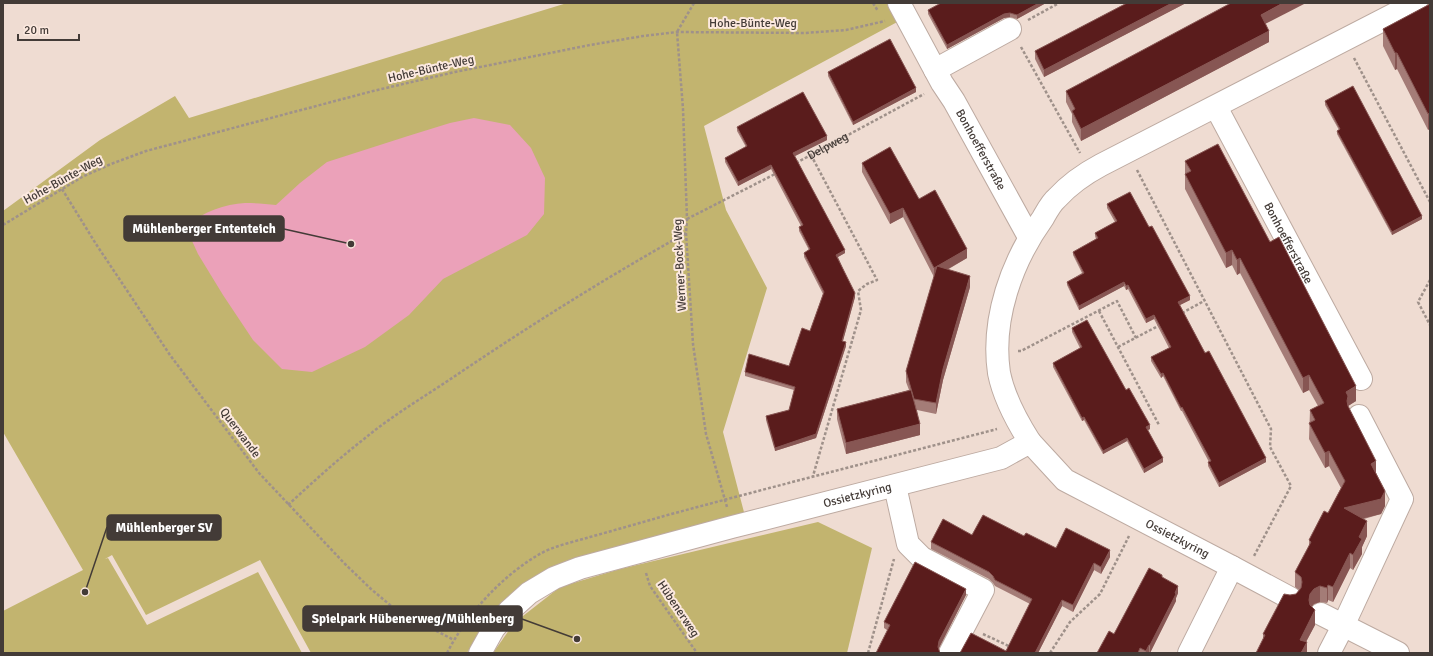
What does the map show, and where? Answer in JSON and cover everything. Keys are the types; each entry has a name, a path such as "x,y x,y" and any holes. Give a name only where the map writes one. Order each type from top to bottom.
{"street":[{"name":"Bonhoefferstraße","path":"899,3 1029,237"},
{"path":"1030,442 1010,408 1000,373 997,341 1004,302 1015,268 1029,237 1056,198 1090,171 1416,3"},
{"path":"939,77 1010,29"},
{"name":"Bonhoefferstraße","path":"1216,106 1361,380"},
{"path":"1329,653 1402,499 1359,416"},
{"name":"Ossietzkyring","path":"480,653 494,628 509,610 529,593 554,578 580,568 639,551 1001,458 1030,442 1066,480 1290,598"},
{"path":"894,486 908,544 922,558 983,590 950,653"},
{"path":"1189,653 1239,570"},
{"path":"1321,614 1398,653"}],"path":[{"path":"677,32 694,3"},
{"path":"1059,3 1010,29 1090,171"},
{"name":"Hohe-Bünte-Weg","path":"3,225 82,177 146,151 373,91 533,56 643,36 677,32 805,33 846,30 886,21"},
{"name":"Werner-Bock-Weg","path":"677,32 683,108 687,219 686,233 694,344 705,426 732,527"},
{"path":"1345,39 1358,67 1430,202"},
{"name":"Delpweg","path":"790,166 811,155 939,77"},
{"path":"1128,151 1271,429 1270,447 1291,486 1239,570"},
{"path":"811,155 877,280 867,284 858,291 861,310 812,477"},
{"path":"687,219 776,174"},
{"name":"Querwande","path":"62,189 96,244 170,355 259,473 288,505 371,589 396,610 454,640"},
{"path":"288,505 364,438 410,406 489,353 621,269 686,233"},
{"path":"1430,280 1418,302 1430,325"},
{"path":"998,352 1022,351 1117,301 1136,338"},
{"path":"1176,316 1204,301"},
{"path":"1099,311 1159,425"},
{"path":"1118,347 1163,323"},
{"path":"724,500 1018,423"},
{"path":"1050,653 1070,622 1100,594 1139,518"},
{"path":"868,653 894,557 908,544"},
{"name":"Hübenerweg","path":"639,551 650,586 697,653"},
{"path":"964,626 1015,650"}],"shaded area":[{"path":"567,3 892,3 901,20 704,126 726,210 767,288 723,432 745,516 524,585 502,603 485,622 467,653 311,653 260,560 146,615 112,555 105,559 108,558 147,625 258,572 302,653 3,653 3,611 83,570 3,432 3,211 100,140 175,96 189,118"},
{"path":"474,118 510,125 531,148 545,178 544,214 527,235 443,279 409,315 365,347 312,372 282,369 253,340 223,295 198,254 188,232 188,225 200,216 230,205 257,203 276,205 300,183 327,162 450,123"},
{"path":"818,522 872,548 847,653 493,653 514,623 560,587 620,569"}],"building":[{"path":"941,3 1039,3 1017,15 1010,13 1004,14 947,45 928,10"},
{"path":"1127,3 1172,3 1044,70 1035,51"},
{"path":"1231,3 1283,3 1261,15 1269,31 1081,129 1072,111 1075,109 1066,91"},
{"path":"1430,4 1430,113 1428,114 1383,29"},
{"path":"890,39 916,88 853,122 828,72"},
{"path":"1353,86 1422,216 1392,232 1337,131 1340,129 1325,101"},
{"path":"803,92 827,136 793,153 845,250 836,255 855,293 842,341 846,342 816,434 775,448 766,416 789,410 795,387 745,372 749,354 789,366 802,328 810,331 824,292 804,253 810,249 799,227 803,225 771,165 738,182 725,158 747,146 737,127"},
{"path":"1218,144 1270,242 1279,237 1356,386 1346,392 1348,396 1348,406 1376,461 1371,464 1385,491 1381,499 1344,508 1367,521 1359,537 1362,539 1353,555 1350,553 1333,587 1328,585 1327,588 1320,586 1314,589 1310,594 1310,605 1315,610 1300,640 1307,642 1301,653 1256,653 1265,635 1263,634 1284,594 1296,594 1301,588 1301,577 1295,572 1311,542 1309,540 1324,511 1328,513 1345,481 1329,451 1325,453 1309,423 1315,420 1310,410 1324,403 1309,375 1303,378 1240,258 1237,260 1232,250 1226,253 1185,174 1191,171 1185,161"},
{"path":"890,147 919,199 935,190 967,249 934,268 903,208 890,214 862,163"},
{"path":"1130,192 1149,227 1152,226 1190,296 1178,302 1205,353 1209,351 1266,458 1219,483 1208,462 1211,461 1182,407 1181,408 1163,373 1161,374 1151,357 1171,347 1154,315 1146,319 1128,285 1126,286 1124,282 1079,306 1067,282 1084,273 1073,252 1098,238 1095,233 1117,221 1107,204"},
{"path":"937,266 970,276 943,369 936,403 914,399 906,371"},
{"path":"1087,320 1126,390 1129,388 1150,425 1146,427 1163,458 1144,469 1127,438 1103,451 1084,417 1082,418 1053,363 1082,347 1072,328"},
{"path":"911,390 920,424 846,443 837,409"},
{"path":"983,515 1024,536 1026,533 1056,548 1066,528 1110,550 1101,567 1094,563 1073,605 1062,600 1035,653 960,653 971,633 1006,651 1032,599 995,580 989,572 931,542 943,519 972,535"},
{"path":"915,562 966,589 939,641 938,647 940,653 876,653 890,625 884,622"},
{"path":"1149,568 1178,586 1175,593 1176,594 1150,645 1146,651 1140,648 1138,653 1097,653 1109,631 1114,634"}],"place":[{"name":"Mühlenberger Ententeich","path":"351,244"},
{"name":"Mühlenberger SV","path":"85,592"},
{"name":"Spielpark Hübenerweg/Mühlenberg","path":"577,639"}]}
